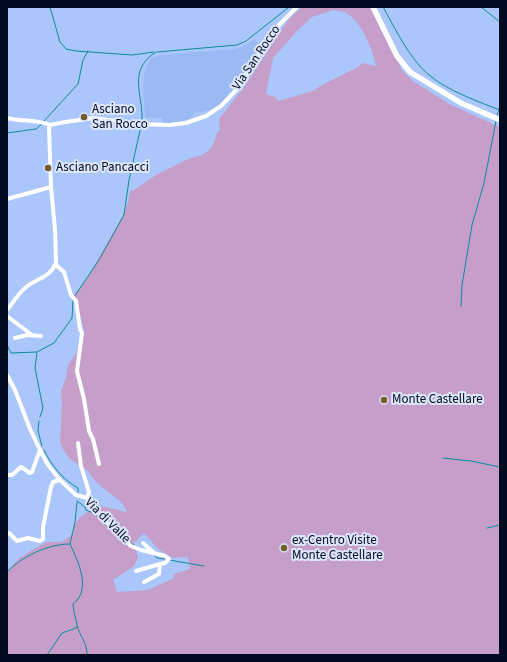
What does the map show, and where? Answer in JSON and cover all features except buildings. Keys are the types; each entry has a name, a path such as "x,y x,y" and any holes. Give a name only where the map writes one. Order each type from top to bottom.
{"main road":[{"path":"373,7 397,56 410,72 461,103 500,120"}],"street":[{"name":"Via San Rocco","path":"50,125 94,118 144,125 181,124 200,119 213,112 240,86 272,32 298,7"},
{"path":"7,118 50,125 49,143 51,187 57,257 56,265 50,272 26,287 7,310"},
{"path":"7,199 51,187"},
{"path":"56,265 65,273 82,333 77,371 84,399 89,431 93,439 99,464"},
{"path":"7,316 32,335"},
{"path":"15,338 32,335 41,336"},
{"name":"Via di Valle","path":"7,375 15,390 40,450 48,465 60,480 76,495 87,498 102,518 125,541 138,549 165,556 169,559 165,563 160,564"},
{"path":"78,443 81,466 89,492 87,498"},
{"path":"7,474 12,475 22,467 30,473 32,472 40,450"},
{"path":"9,533 17,541 25,538 40,542 43,538 43,527 51,487 54,482 60,480"},
{"path":"143,543 154,553"},
{"path":"136,571 160,564 159,574 144,582"}],"shaded area":[{"path":"302,7 370,7 402,70 413,81 451,105 500,127 500,655 7,655 7,572 19,558 46,542 62,542 73,534 74,524 97,505 127,512 122,503 95,481 87,470 70,459 60,443 62,402 61,391 66,378 68,365 77,352 84,331 78,305 73,296 86,280 123,215 130,191 134,190 156,175 208,151 213,145 217,133 220,130 219,119 244,87 288,20","holes":["333,10 346,13 356,22 366,36 376,66 362,63 358,67 313,91 278,101 275,97 266,94 273,58 297,31 312,17","144,533 159,550 173,558 188,557 190,569 174,574 174,578 148,590 117,592 113,580 134,566 138,557 134,543"]},
{"path":"255,39 259,45 240,80 226,98 215,108 202,112 195,112 190,119 169,123 162,123 162,118 145,118 143,88 144,73 150,59 161,55 234,49 243,47"}],"waterway":[{"path":"50,7 60,42 66,49 132,55 154,52"},
{"path":"157,52 237,45 246,41 289,7"},
{"path":"383,7 409,51 427,73 456,92 500,110"},
{"path":"481,7 500,22"},
{"path":"44,121 78,84 83,60 88,51"},
{"path":"142,123 138,84 139,75 141,67 147,59 156,52"},
{"path":"497,115 499,110"},
{"path":"461,306 462,285 472,225 484,183 496,121"},
{"path":"7,133 36,129 42,124"},
{"path":"74,297 99,260 124,215 129,180 141,126"},
{"path":"7,345 11,353 37,352 54,343 72,318 73,300"},
{"path":"37,353 35,368 43,408 40,417"},
{"path":"39,421 38,431 42,446"},
{"path":"44,450 58,472 67,481 78,488 78,492"},
{"path":"443,458 471,461 500,467"},
{"path":"77,501 85,507 86,510 95,514 101,519"},
{"path":"70,544 75,522 77,502"},
{"path":"103,522 125,544"},
{"path":"487,528 500,525"},
{"path":"7,572 13,566 35,552 52,546 69,544"},
{"path":"70,544 82,575 82,591 79,598 73,604 78,629 85,644 87,655"},
{"path":"154,555 157,558 165,559"},
{"path":"169,560 204,566"},
{"path":"47,655 62,633 77,627"}],"place":[{"name":"Asciano San Rocco","path":"84,117"},
{"name":"Asciano Pancacci","path":"48,168"},
{"name":"Monte Castellare","path":"384,400"},
{"name":"ex-Centro Visite Monte Castellare","path":"284,548"}]}
